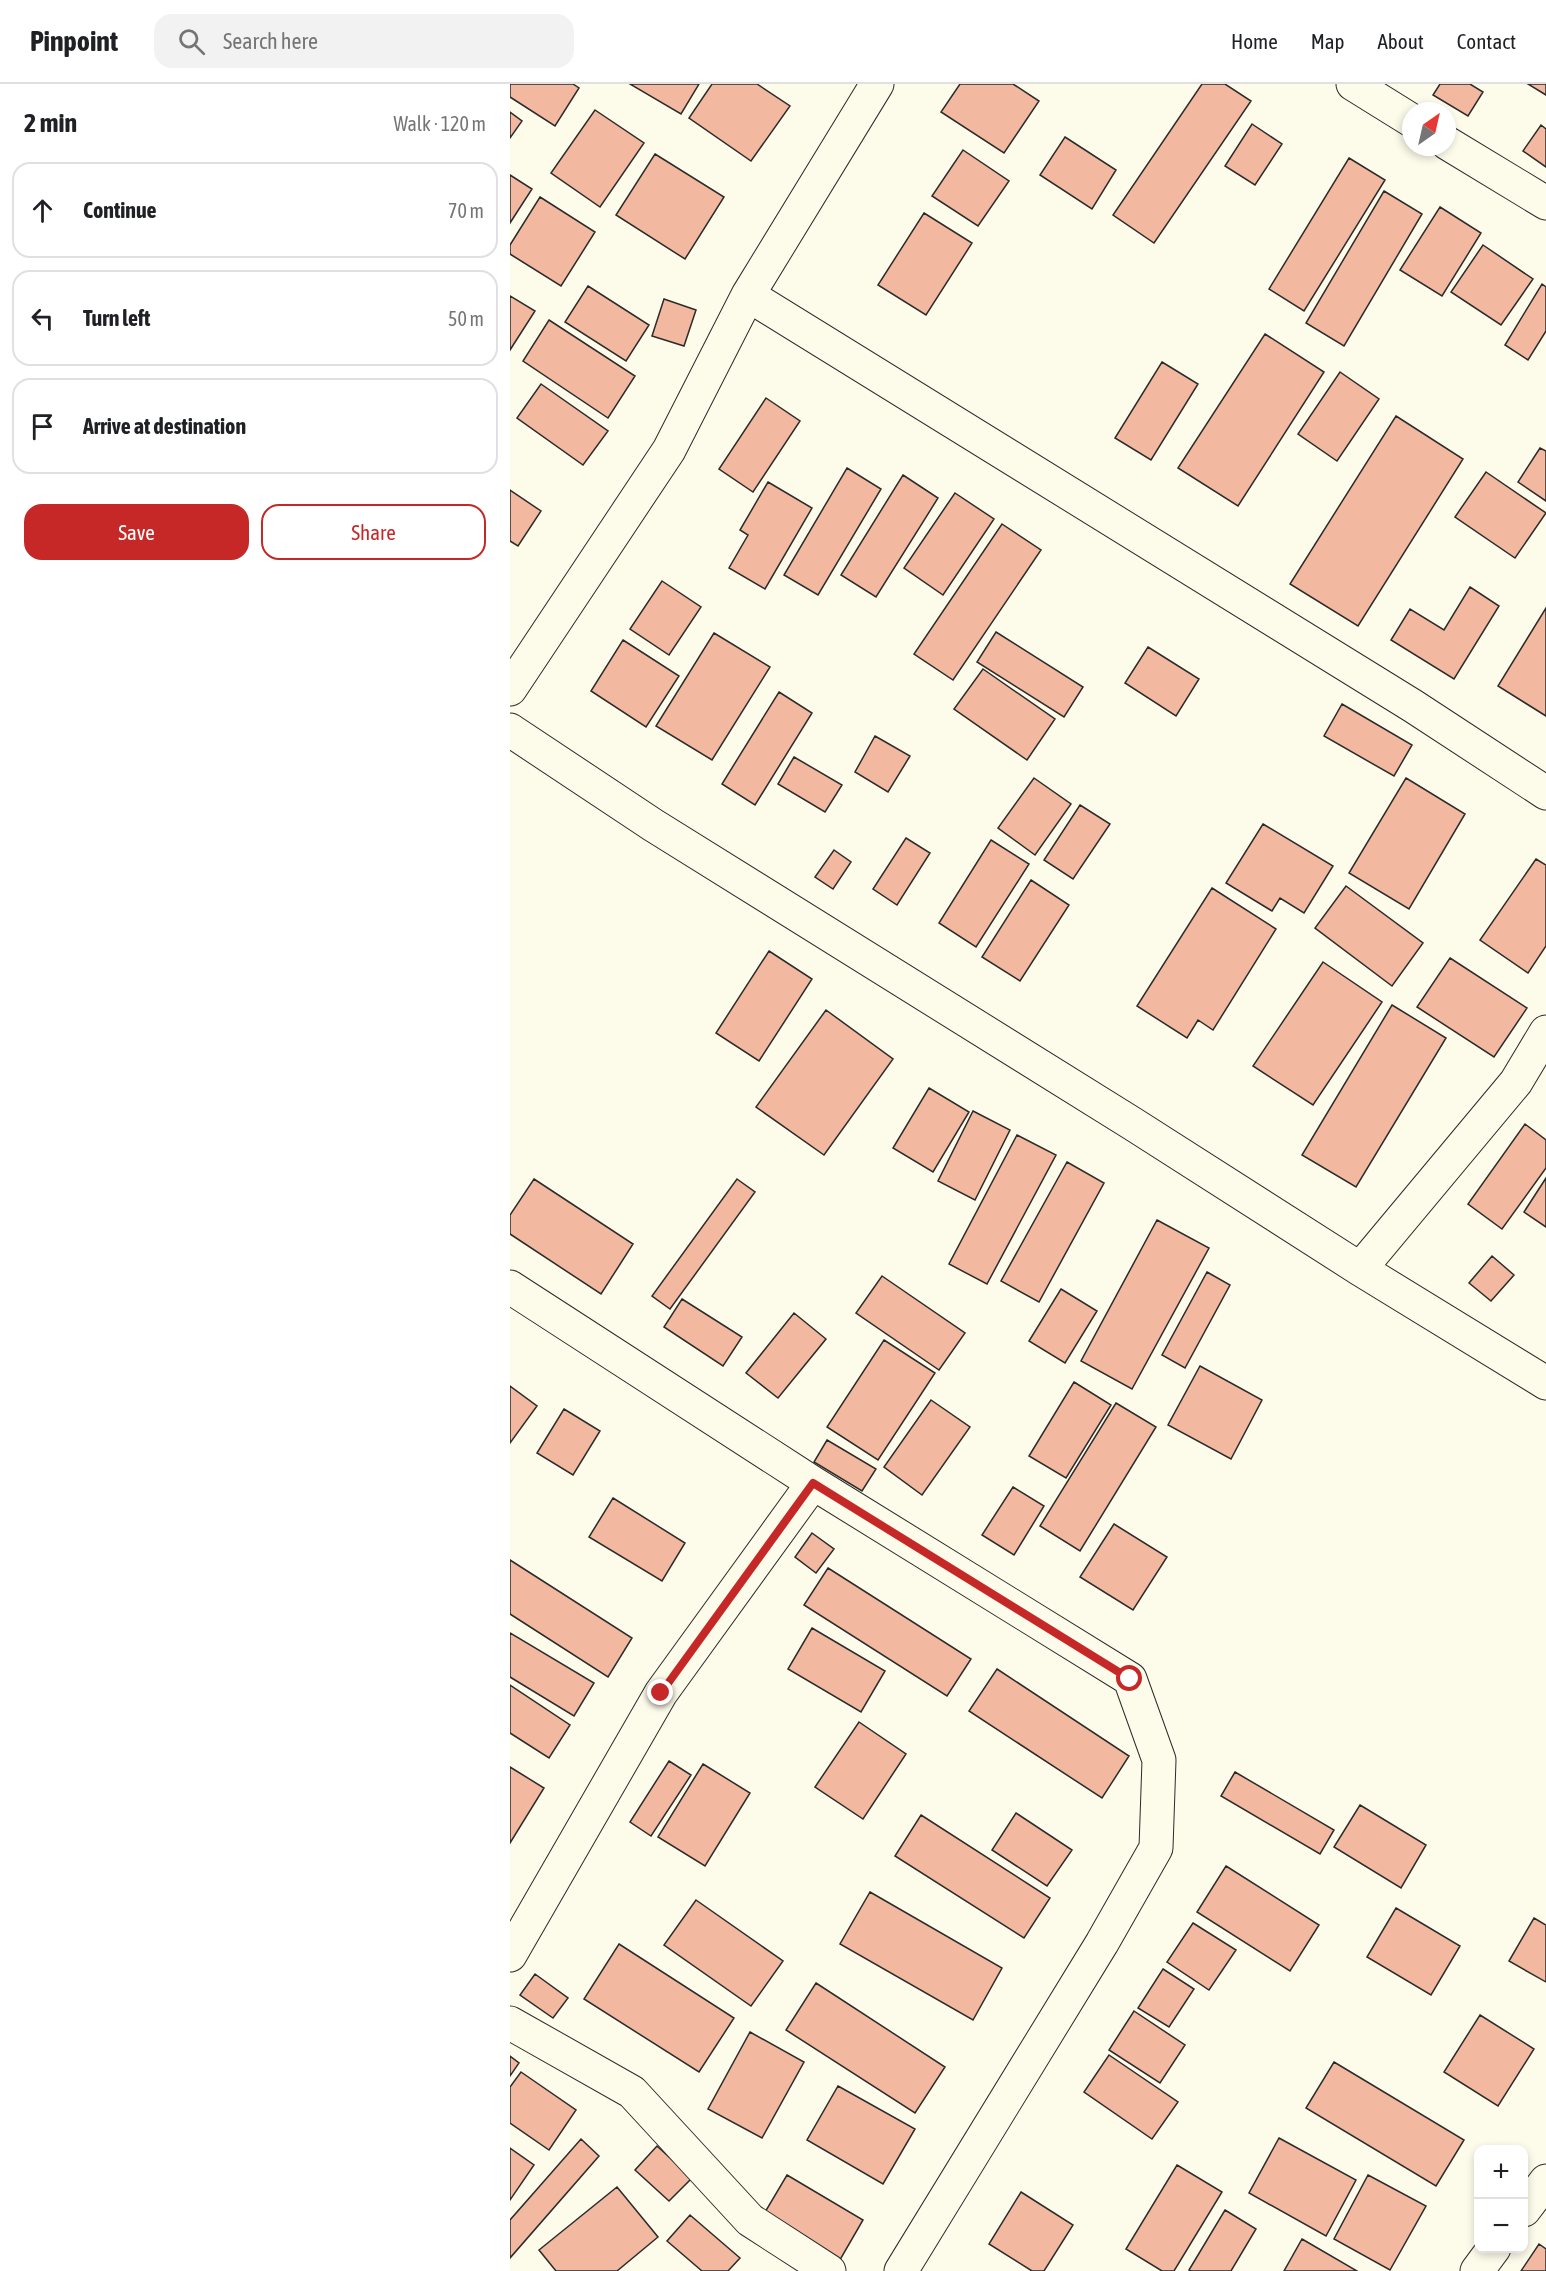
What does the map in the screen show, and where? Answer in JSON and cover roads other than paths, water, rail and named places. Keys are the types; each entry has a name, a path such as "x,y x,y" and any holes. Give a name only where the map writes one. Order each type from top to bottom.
{"street":[{"path":"510,689 669,450 748,295 877,84"},
{"path":"1353,84 1402,114"},
{"path":"1456,148 1546,203"},
{"path":"748,295 1403,700 1546,792"},
{"path":"510,730 653,825 1133,1124 1360,1269 1546,1383"},
{"path":"1360,1269 1516,1082 1546,1032"},
{"path":"510,1287 813,1483 1130,1679 1159,1760 1156,1848 1102,1944 901,2271"},
{"path":"510,1955 661,1693 813,1483"},
{"path":"510,2023 632,2092 750,2220 829,2271"},
{"path":"1528,2205 1546,2181"},
{"path":"1476,2271 1490,2253"}]}
